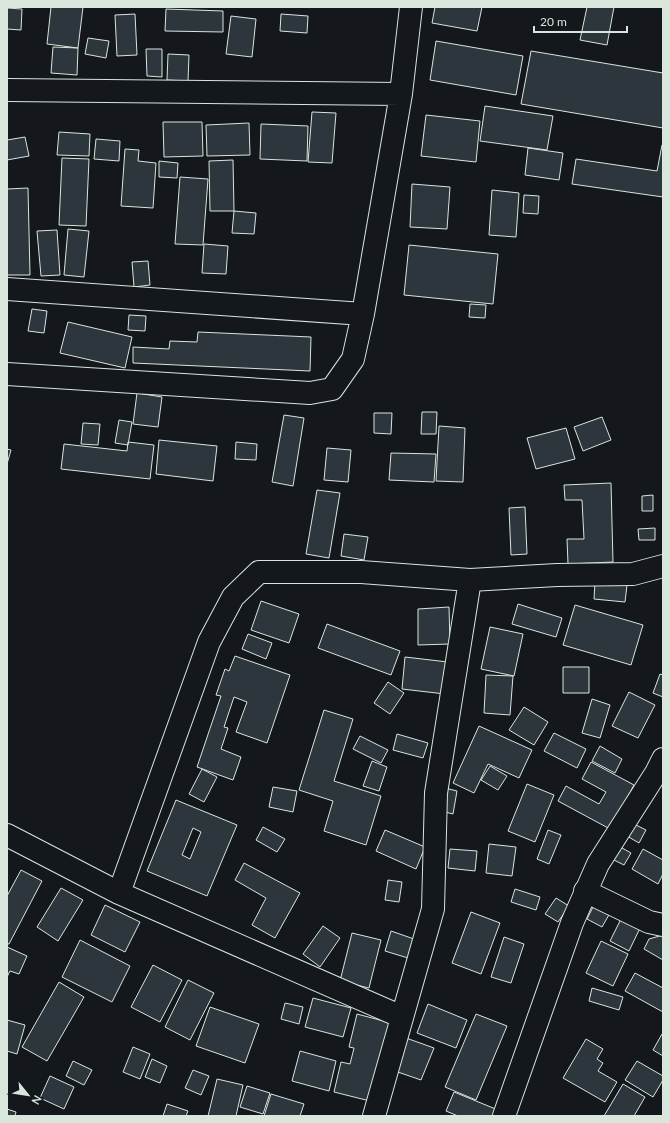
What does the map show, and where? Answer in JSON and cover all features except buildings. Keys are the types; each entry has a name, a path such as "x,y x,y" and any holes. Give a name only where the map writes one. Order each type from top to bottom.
{"street":[{"path":"7,374 310,393 332,389 353,359 363,314 401,94 411,7"},
{"path":"7,90 401,94"},
{"path":"7,289 363,314"},
{"path":"119,893 209,642 233,597 259,572 361,572 470,580 557,575 633,574 663,566"},
{"path":"374,1116 433,909 436,793 470,580"},
{"path":"504,1116 572,922 585,892 598,864 663,759"},
{"path":"7,835 119,893 402,1017"},
{"path":"585,892 649,922 663,925"}]}
